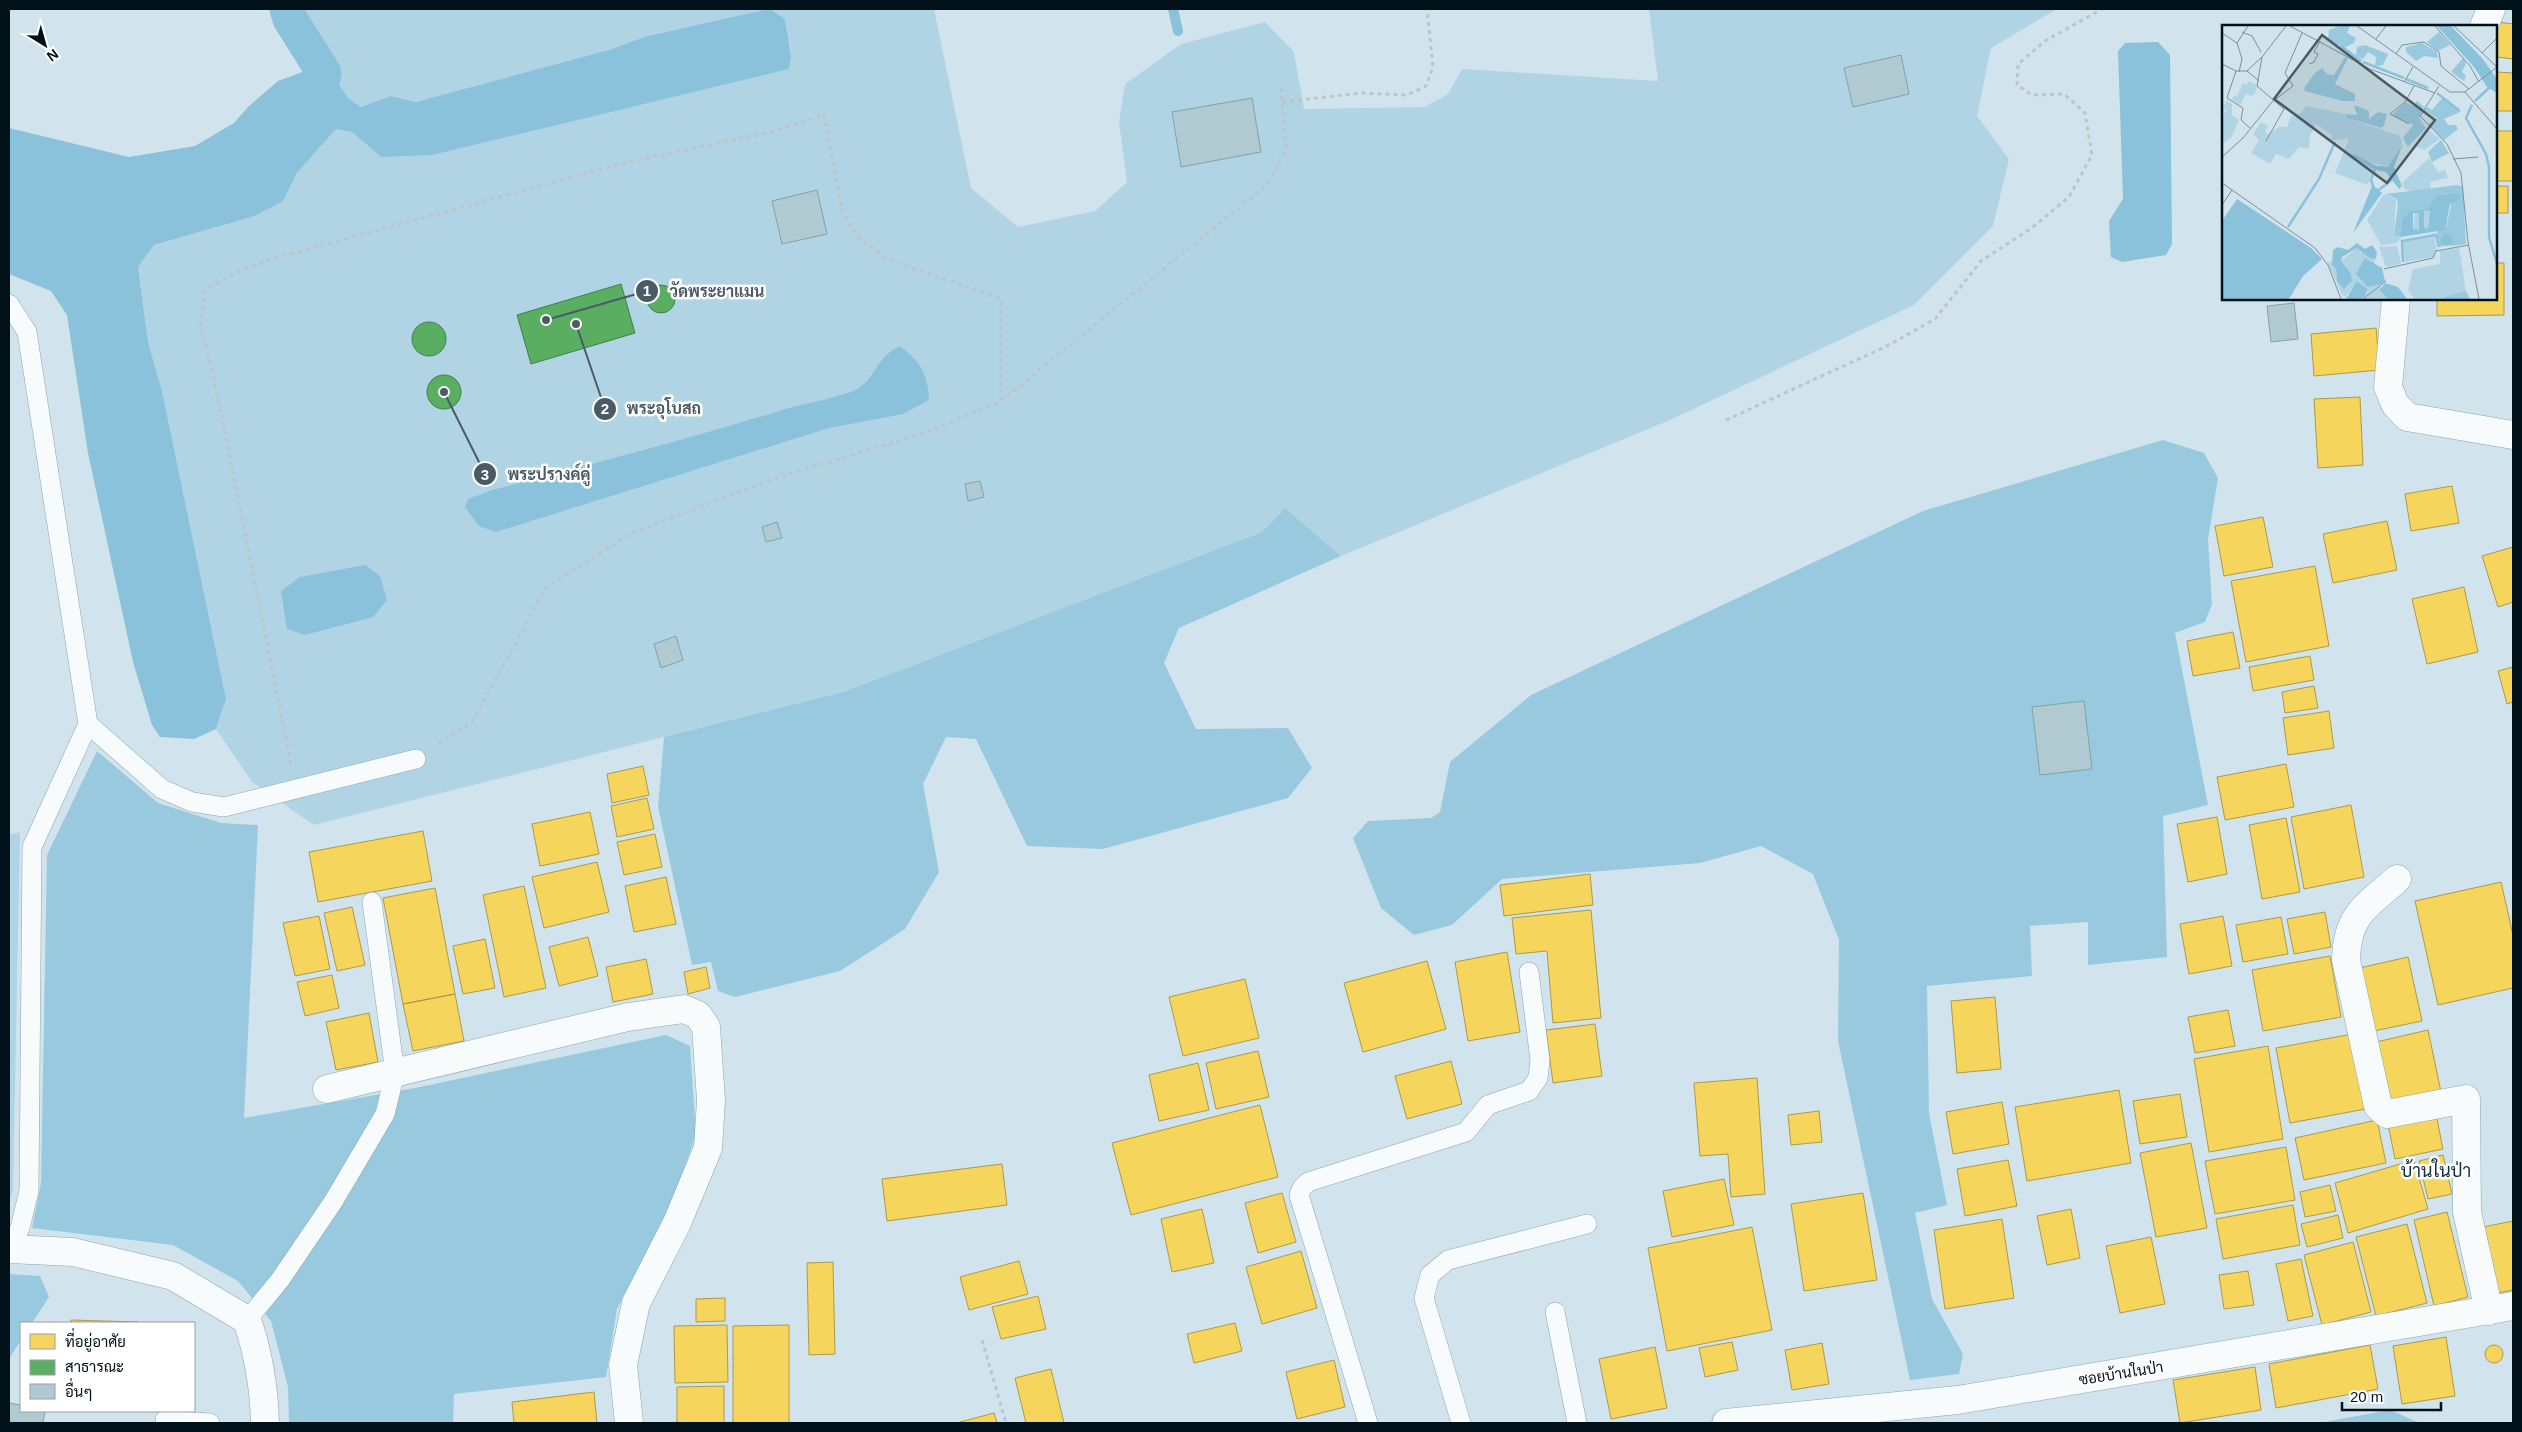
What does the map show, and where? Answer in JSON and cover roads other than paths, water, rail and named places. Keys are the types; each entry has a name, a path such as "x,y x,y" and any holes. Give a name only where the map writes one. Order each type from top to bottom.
{"street":[{"path":"2484,25 2491,9"},
{"path":"2396,300 2388,387 2394,404 2407,417 2513,435"},
{"path":"2397,879 2355,916 2346,938 2346,960 2378,1106 2387,1114 2466,1099 2467,1212 2501,1308"},
{"path":"327,1089 638,1015 684,1009 698,1015 706,1027 711,1100 708,1148 677,1223 636,1303 623,1365 630,1423"},
{"path":"10,1249 73,1252 173,1276 247,1320 257,1349 264,1387 265,1423"},
{"name":"ซอยบ้านในป่า","path":"1726,1423 1958,1400 2501,1308"}],"lane":[{"path":"9,304 27,332 88,724 32,847 29,1191 20,1228 10,1249"},
{"path":"88,724 162,789 192,802 224,807 416,759"},
{"path":"247,1320 280,1280 333,1202 385,1114 395,1073 372,902"},
{"path":"1368,1423 1299,1195 1302,1188 1308,1182 1466,1132 1488,1105 1529,1091 1538,1078 1540,1060 1529,972"},
{"path":"1461,1423 1424,1298 1430,1275 1448,1260 1587,1224"},
{"path":"1554,1312 1577,1423"},
{"path":"165,1420 210,1423"}],"waterway":[{"path":"287,9 290,19 324,73 314,112 307,118"},
{"path":"1173,9 1178,31"}],"place":[{"name":"วัดพระยาแมน","path":"546,320"},
{"name":"พระอุโบสถ","path":"576,324"},
{"name":"พระปรางค์คู่","path":"444,392"}],"district":[{"name":"บ้านในป่า","path":"2436,1171"}]}
